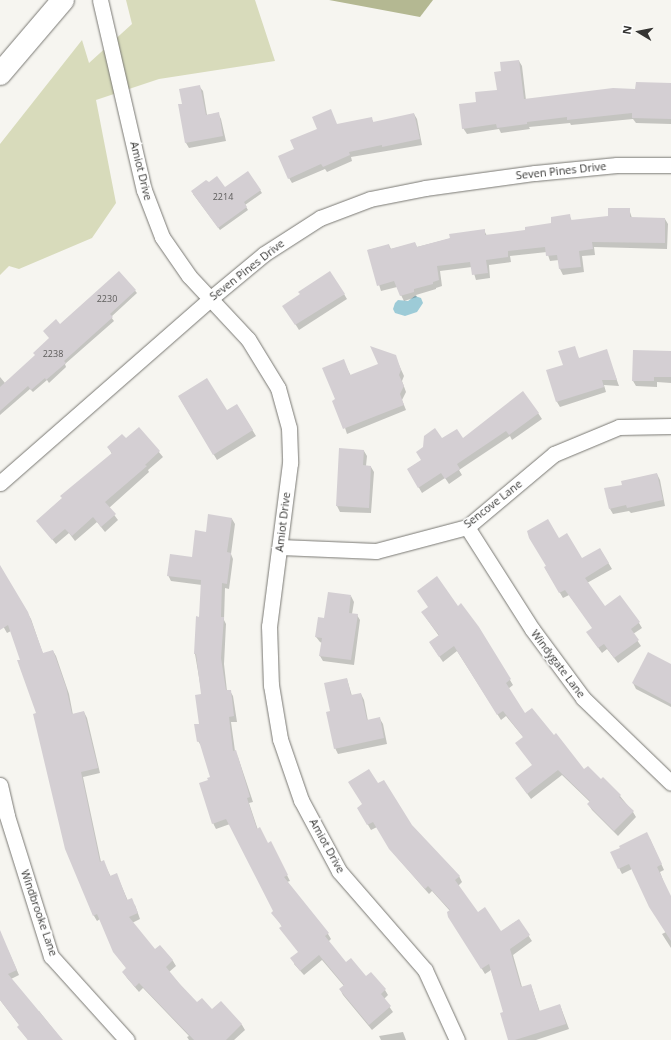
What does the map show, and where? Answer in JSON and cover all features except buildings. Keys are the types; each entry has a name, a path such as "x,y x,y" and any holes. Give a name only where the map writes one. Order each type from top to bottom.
{"highway":[{"path":"0,74 63,0"}],"street":[{"name":"Amiot Drive","path":"100,0 144,190 162,237 189,276 211,298 248,340 278,388 285,415 288,428 290,463 270,626 271,684 280,739 301,800 339,871 425,970 457,1040"},
{"name":"Seven Pines Drive","path":"0,483 211,298 264,254 320,218 370,199 425,188 535,173 617,165 671,165"},
{"name":"Sencove Lane","path":"280,547 376,551 467,527 554,454 619,427 671,426"},
{"name":"Windygate Lane","path":"467,527 532,629 583,698 671,783"},
{"name":"Windbrooke Lane","path":"0,785 7,816 51,956 127,1040"}],"green space":[{"path":"126,0 255,0 275,61 159,79 96,100 116,203 92,238 19,269 9,266 0,275 0,144 82,40 89,63 132,24"},
{"path":"329,0 433,0 420,17"}],"water":[{"path":"415,296 421,298 423,303 417,312 405,316 395,313 393,309 398,300 408,301"}]}
